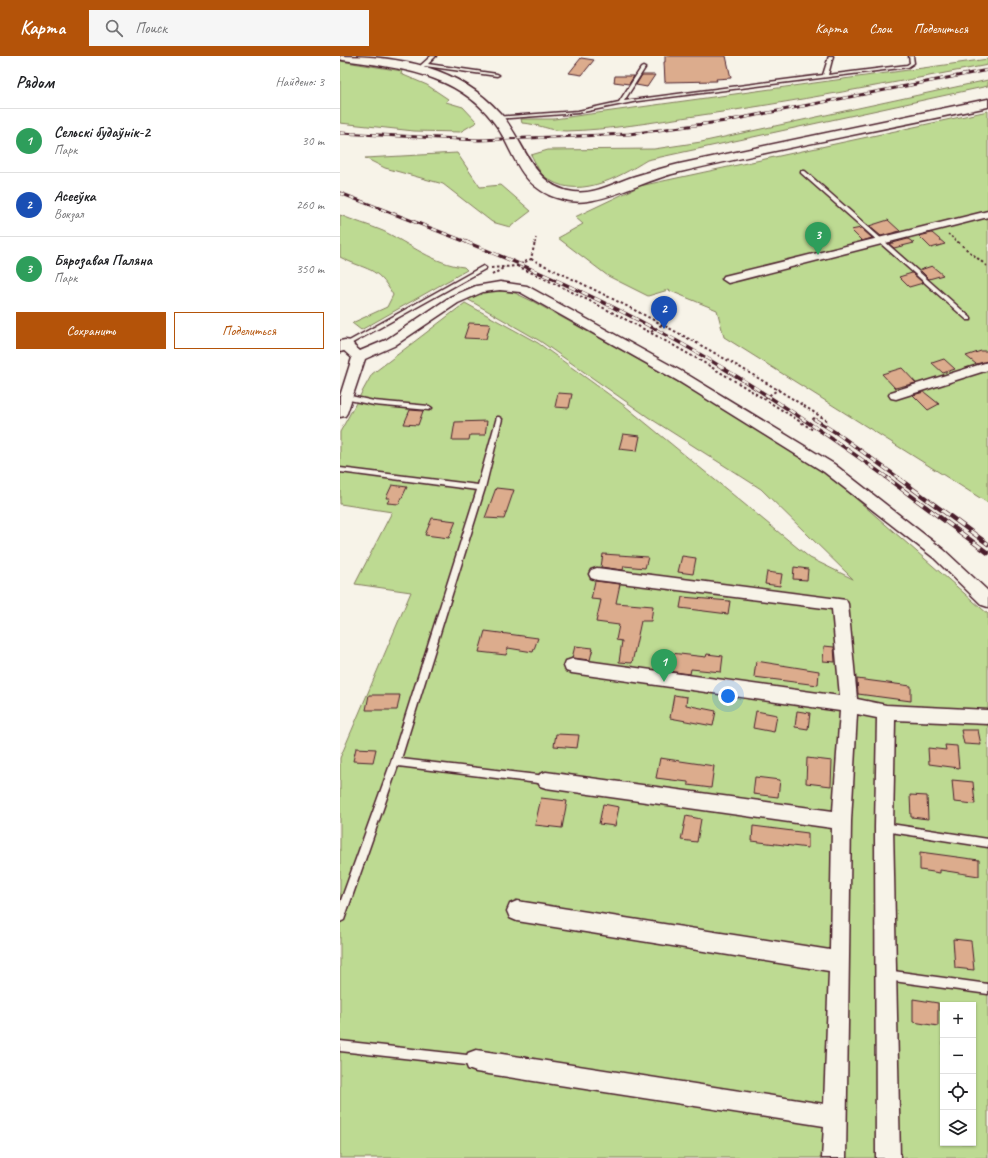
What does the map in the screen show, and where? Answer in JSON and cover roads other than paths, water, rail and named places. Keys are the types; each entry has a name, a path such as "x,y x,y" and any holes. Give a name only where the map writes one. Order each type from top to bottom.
{"street":[{"path":"343,56 422,67 462,87 476,98 504,126 524,164 541,184 561,195 576,197 599,194 642,178 679,168 988,102"},
{"path":"728,279 988,214"},
{"path":"359,357 390,344 454,300 480,289 500,286 523,289 683,378 829,468 939,554 988,601"},
{"path":"343,346 359,357"},
{"path":"340,413 352,382 359,357"},
{"path":"896,395 988,366"},
{"path":"597,574 840,604 849,705 842,822 840,962 834,1158"},
{"path":"572,666 849,705 886,712 988,718"},
{"path":"886,712 884,827 888,1158"},
{"path":"546,780 842,822"},
{"path":"517,912 840,962"},
{"path":"476,1061 835,1117"}],"lane":[{"path":"422,67 434,56"},
{"path":"826,76 825,74 831,56"},
{"path":"495,118 578,112 620,104 908,66 912,63 910,56"},
{"path":"422,67 498,75"},
{"path":"620,104 643,68"},
{"path":"803,172 969,319"},
{"path":"343,346 483,268"},
{"path":"346,397 374,403 429,408"},
{"path":"340,917 395,762 481,488 499,419"},
{"path":"340,470 481,488"},
{"path":"395,762 546,780"},
{"path":"884,827 988,843"},
{"path":"886,975 988,989"},
{"path":"340,1046 476,1061"}],"railway":[{"path":"340,133 479,140 629,134 726,121 988,70"},
{"path":"340,193 469,243"},
{"path":"466,242 586,294 686,346 775,400 889,479"},
{"path":"814,419 838,434 900,479"},
{"path":"887,478 988,553"},
{"path":"898,478 988,544"}],"place":[{"name":"Бярозавая Паляна","path":"818,255"},
{"name":"Асееўка","path":"664,329"},
{"name":"Сельскі будаўнік-2","path":"664,682"}]}
